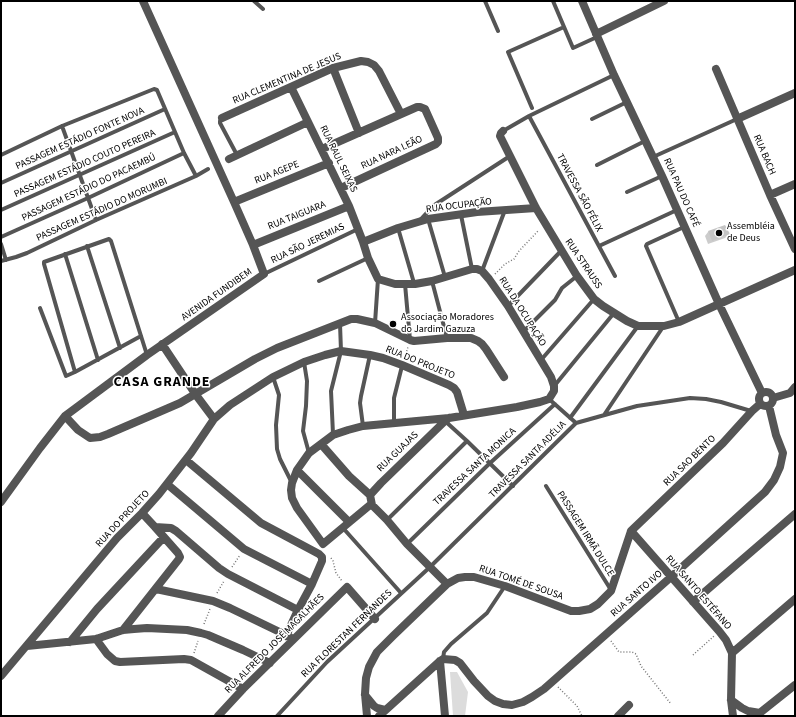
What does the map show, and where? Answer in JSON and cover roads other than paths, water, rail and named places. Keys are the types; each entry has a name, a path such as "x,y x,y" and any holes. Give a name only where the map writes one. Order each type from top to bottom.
{"street":[{"name":"AVENIDA FUNDIBEM","path":"1,502 65,416 162,344 264,274 234,202 143,1"},
{"name":"RUA PAU DO CAFÉ","path":"582,1 614,75 678,210 719,304 762,393"},
{"path":"597,35 664,1"},
{"name":"RUA CLEMENTINA DE JESUS","path":"222,118 333,68 361,61 374,65 379,71 400,114"},
{"path":"333,68 359,133"},
{"name":"RUA BACH","path":"716,69 795,249"},
{"name":"RUA RAUL SEIXAS","path":"291,87 350,206 363,242"},
{"path":"737,119 795,93"},
{"name":"RUA NARA LEÃO","path":"341,188 438,142 438,138 423,107 417,107 400,114"},
{"path":"322,149 400,114"},
{"path":"233,157 308,122"},
{"name":"RUA STRAUSS","path":"503,131 501,132 500,136 536,208 583,286 594,299 627,321 638,326 664,326 679,322 795,270"},
{"name":"RUA AGEPE","path":"234,202 329,163"},
{"path":"770,195 795,184"},
{"name":"RUA TAIGUARA","path":"253,245 350,206"},
{"name":"RUA OCUPAÇÃO","path":"363,242 398,228 424,220 461,214 536,208"},
{"path":"363,242 368,258 378,279 389,283 415,284 432,281 472,269 482,271"},
{"name":"RUA DA OCUPAÇÃO","path":"482,271 508,306 551,377 554,386"},
{"path":"65,416 78,430 90,438 100,437 180,403 255,359 277,348 351,319 375,323 414,341 447,338 470,338 478,341 486,349 504,377"},
{"path":"162,344 214,419"},
{"name":"RUA DO PROJETO","path":"1,676 117,538 168,484 202,439 214,419 230,405 273,377 304,362 341,351 370,355 402,365 454,388 457,392 464,415"},
{"path":"372,505 346,524 323,544 297,508 292,498 292,483 297,470 310,453 333,435 363,426 447,420 464,415 552,401 554,386"},
{"path":"773,398 790,393 795,387"},
{"path":"764,392 769,393 773,398 772,403 769,406 764,406 759,402 759,397 764,392"},
{"name":"RUA SAO BENTO","path":"631,531 723,443 760,404"},
{"name":"RUA SANTO IVO","path":"442,660 454,660 460,663 488,696 503,704 512,705 523,702 544,689 766,492 780,467 783,453 776,435 769,406"},
{"name":"RUA GUAJAS","path":"370,495 447,420"},
{"path":"321,444 349,476 370,495 372,505 407,544 447,584"},
{"path":"186,460 261,523 322,557 322,561 312,584 286,636"},
{"path":"297,470 346,524"},
{"path":"168,484 244,549 312,584"},
{"path":"123,630 180,557 142,513"},
{"path":"693,602 795,514"},
{"path":"155,527 171,528 228,574 298,610"},
{"name":"RUA SANTO ESTÉFANO","path":"631,531 726,640 732,653 732,716"},
{"name":"RUA TOMÉ DE SOUSA","path":"366,716 366,678 369,667 377,652 447,584 458,578 474,577 580,612 590,609 598,604 611,591 631,531"},
{"path":"70,642 97,609 164,537"},
{"name":"RUA ALFREDO JOSÉ MAGALHÃES","path":"218,716 347,587 374,619"},
{"path":"156,589 213,601 294,640"},
{"path":"732,653 795,599"},
{"path":"27,646 96,639 123,630 147,628 187,630 200,632 237,647 270,663"},
{"path":"96,639 112,659 120,662 192,660 243,690"},
{"path":"365,694 374,706 382,713 442,660"},
{"path":"442,660 445,716"},
{"path":"731,700 742,708 758,714 795,685"},
{"path":"618,716 629,705"}],"lane":[{"path":"254,1 263,9"},
{"path":"485,1 498,31"},
{"path":"553,1 573,48 597,35"},
{"path":"532,108 508,52 564,27"},
{"path":"503,131 529,116 614,75"},
{"path":"1,155 62,126 154,89 157,90 184,153 196,176"},
{"path":"592,119 627,102"},
{"name":"PASSAGEM ESTÁDIO FONTE NOVA","path":"1,183 165,109"},
{"name":"TRAVESSA SÃO FÉLIX","path":"529,116 615,276"},
{"path":"222,118 220,123 233,157"},
{"path":"653,157 737,119"},
{"path":"62,126 96,220"},
{"name":"PASSAGEM ESTÁDIO COUTO PEREIRA","path":"1,210 175,132"},
{"path":"597,165 646,141"},
{"name":"PASSAGEM ESTÁDIO DO PACAEMBÚ","path":"1,237 184,153"},
{"path":"445,277 424,220 433,206 510,156"},
{"name":"PASSAGEM ESTÁDIO DO MORUMBI","path":"4,261 27,253 96,220 196,176 208,169"},
{"path":"627,192 662,176"},
{"path":"482,271 505,210"},
{"path":"599,246 678,210"},
{"path":"461,214 472,269"},
{"path":"679,322 646,246 647,244 685,227"},
{"name":"RUA SÃO JEREMIAS","path":"264,274 358,228"},
{"path":"398,228 415,284"},
{"path":"75,372 44,264 45,261 109,239 112,240 147,355"},
{"path":"1,244 4,261"},
{"path":"87,246 120,348"},
{"path":"508,306 562,251"},
{"path":"65,254 98,360"},
{"path":"319,281 368,258"},
{"path":"524,332 554,300 562,288 577,276"},
{"path":"375,323 378,279"},
{"path":"432,281 447,338"},
{"path":"405,284 410,340"},
{"path":"541,360 594,299"},
{"path":"40,308 65,376 98,360 141,336"},
{"path":"554,386 614,313"},
{"path":"333,435 331,391 341,351 340,324"},
{"path":"570,418 638,326"},
{"path":"604,415 664,326"},
{"path":"363,426 360,396 370,355"},
{"path":"304,362 307,381 303,431 310,453"},
{"path":"394,424 394,398 402,365"},
{"path":"273,377 279,396 276,425 277,449 280,460 292,483"},
{"name":"TRAVESSA SANTA ADÉLIA","path":"430,567 576,423 636,406 690,398 714,400 752,411"},
{"path":"552,401 576,423"},
{"name":"TRAVESSA SANTA MONICA","path":"407,544 552,401"},
{"path":"447,420 489,464 513,486"},
{"path":"387,520 467,441"},
{"name":"PASSAGEM IRMÃ DULCE","path":"546,486 611,591"},
{"path":"346,524 401,593"},
{"name":"RUA FLORESTAN FERNANDES","path":"277,716 327,662 430,567"},
{"path":"442,660 444,652 451,644 487,613 505,586"}],"place":[{"name":"Assembléia de Deus","path":"719,233"},
{"name":"Associação Moradores do Jardim Gazuza","path":"393,324"}],"district":[{"name":"CASA GRANDE","path":"162,383"}]}
